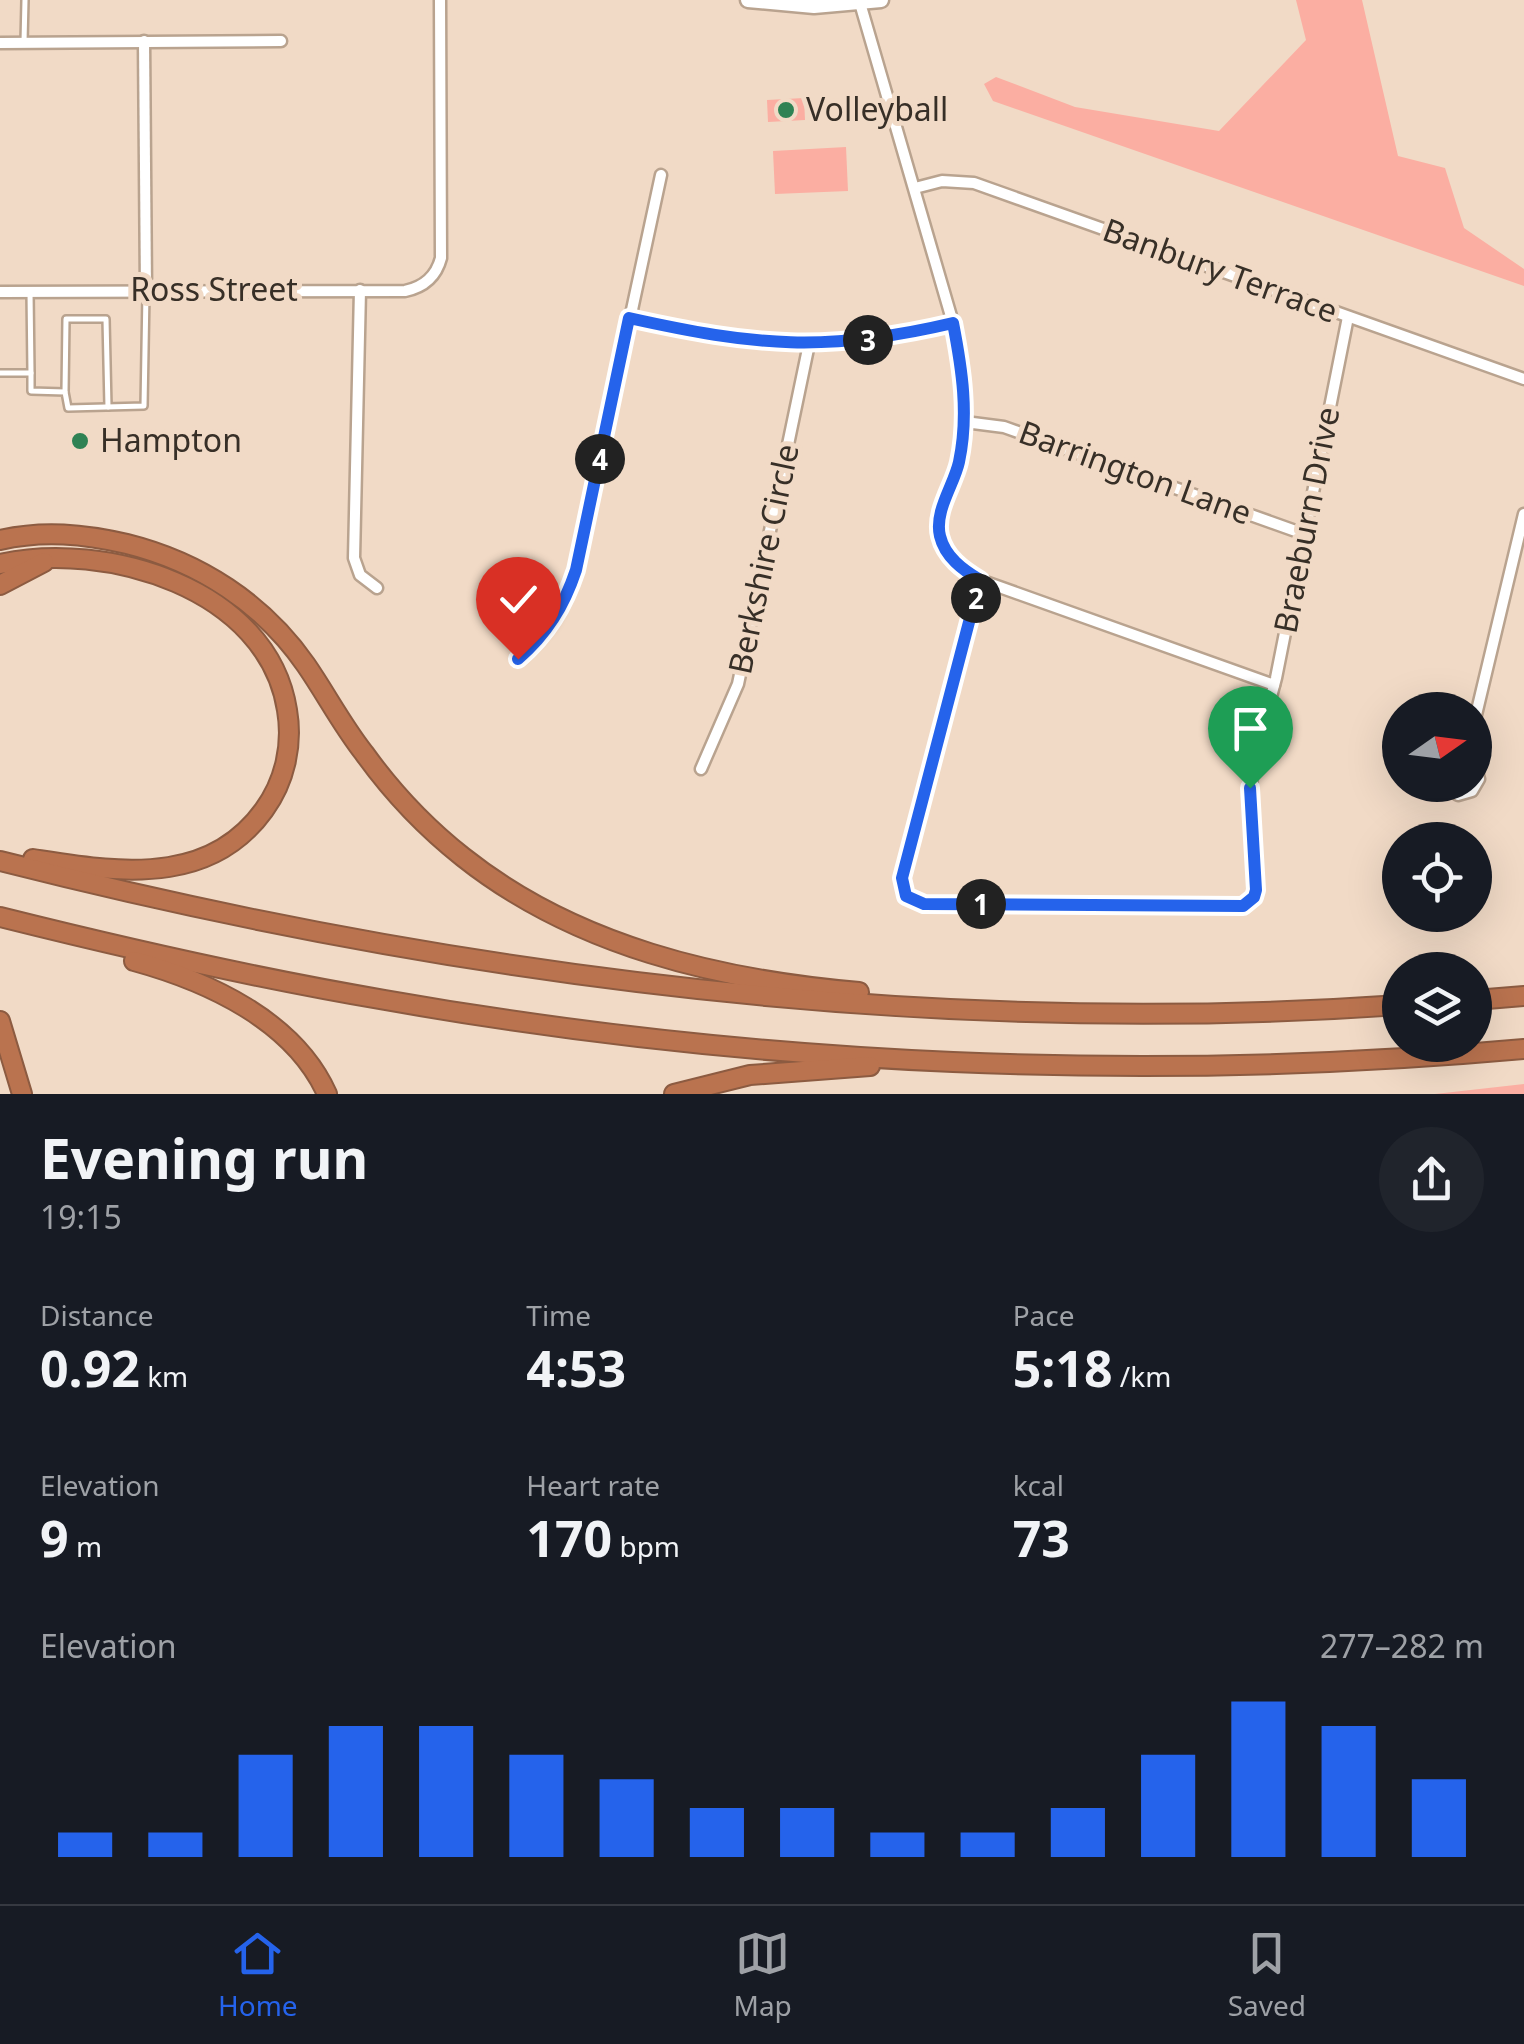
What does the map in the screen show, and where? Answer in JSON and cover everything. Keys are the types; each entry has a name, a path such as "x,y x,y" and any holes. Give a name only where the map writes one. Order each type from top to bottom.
{"highway":[{"path":"0,540 47,533 88,536 176,560 223,585 260,614 304,661 362,752 436,834 490,877 580,927 670,960 770,981 1114,1014"},
{"path":"0,564 60,557 135,566 194,592 243,626 269,657 280,679 289,722 280,782 243,835 208,857 172,867 115,870 0,852"},
{"path":"0,586 35,565 60,557"},
{"path":"0,861 285,927 556,974 788,999 1114,1014 1382,1006"},
{"path":"0,918 290,983 405,1004 592,1030 896,1058 1120,1064"},
{"path":"0,918 180,976 243,1006 303,1056 327,1094"},
{"path":"1492,999 1524,996"},
{"path":"0,1021 22,1094"},
{"path":"0,1047 9,1094"},
{"path":"674,1094 750,1075 830,1067 1361,1059 1524,1048"}],"street":[{"name":"Ross Street","path":"0,292 405,290 427,283 441,258 440,0"},
{"path":"748,0 796,5 881,0"},
{"path":"860,3 961,361 964,422 960,460 941,512 939,534 953,561 980,580 1274,685"},
{"path":"144,41 146,291"},
{"path":"0,43 282,41"},
{"path":"518,659 548,628 576,570 661,176"},
{"name":"Banbury Terrace","path":"915,188 942,181 974,184 1524,379"},
{"path":"360,290 354,558 360,576 377,588"},
{"name":"Braeburn Drive","path":"980,580 902,878 906,896 916,903 944,904 1238,906 1251,900 1256,890 1250,771 1274,685 1348,317"},
{"path":"629,318 744,341 809,344 877,339 953,323"},
{"name":"Berkshire Circle","path":"702,768 738,684 809,344"},
{"name":"Barrington Lane","path":"964,422 1004,427 1304,534"},
{"path":"1481,692 1524,514"}],"lane":[{"path":"24,0 24,43"},
{"path":"108,407 106,319 66,319 68,408 108,407 144,406 146,291"},
{"path":"30,292 31,391 65,392"},
{"path":"0,374 31,373"}],"shaded area":[{"path":"1296,0 1362,0 1398,156 1445,168 1464,228 1524,269 1524,286 993,101 984,84 996,77 1075,107 1219,131 1306,40"},
{"name":"Volleyball","path":"804,98 805,120 768,122 767,100"},
{"path":"846,147 848,191 775,194 773,151"},
{"path":"1524,1084 1524,1094 1435,1094"}],"place":[{"name":"Volleyball","path":"786,110"},
{"name":"Hampton","path":"80,441"}],"route":[{"path":"518,659 548,628 576,570 629,318 706,335 776,344 838,344 900,336 953,323 961,361 964,422 960,460 941,512 939,534 953,561 980,580 902,878 906,896 924,904 1243,906 1256,890 1250,788"}]}
